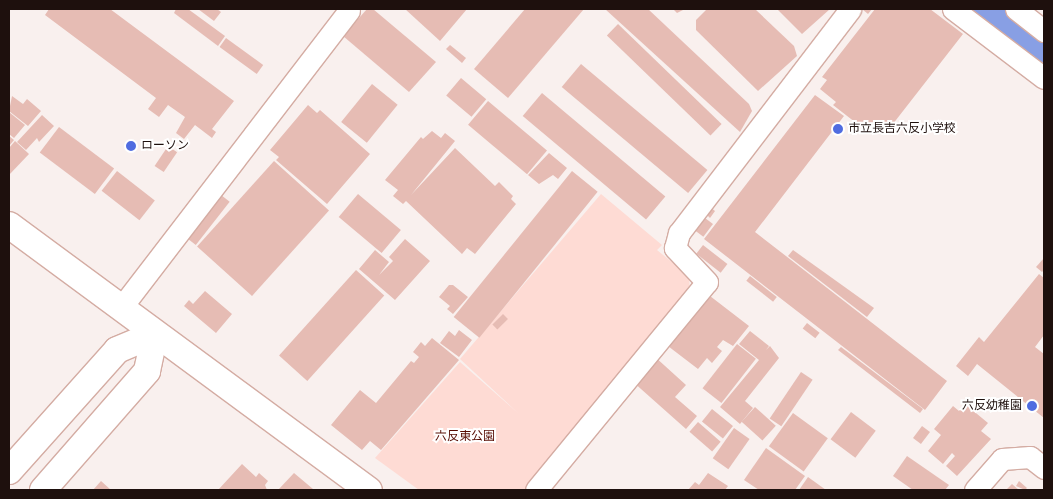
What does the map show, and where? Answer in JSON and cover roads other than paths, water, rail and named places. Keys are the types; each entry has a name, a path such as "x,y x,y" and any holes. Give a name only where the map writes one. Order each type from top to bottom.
{"street":[{"path":"536,490 707,282 675,248 680,233 850,9"},
{"path":"954,9 1044,78"},
{"path":"1016,9 1044,31"},
{"path":"120,309 349,11"},
{"path":"9,225 120,309 369,490"},
{"path":"9,471 117,350 155,334"},
{"path":"43,490 147,371 155,334"},
{"path":"975,490 1002,459 1030,457 1044,468"}],"waterway":[{"path":"981,9 1044,56"}],"place":[{"name":"市立長吉六反小学校","path":"838,129"},
{"name":"ローソン","path":"131,146"},
{"name":"六反幼稚園","path":"1032,406"}],"park label":[{"name":"六反東公園","path":"465,437"}]}
